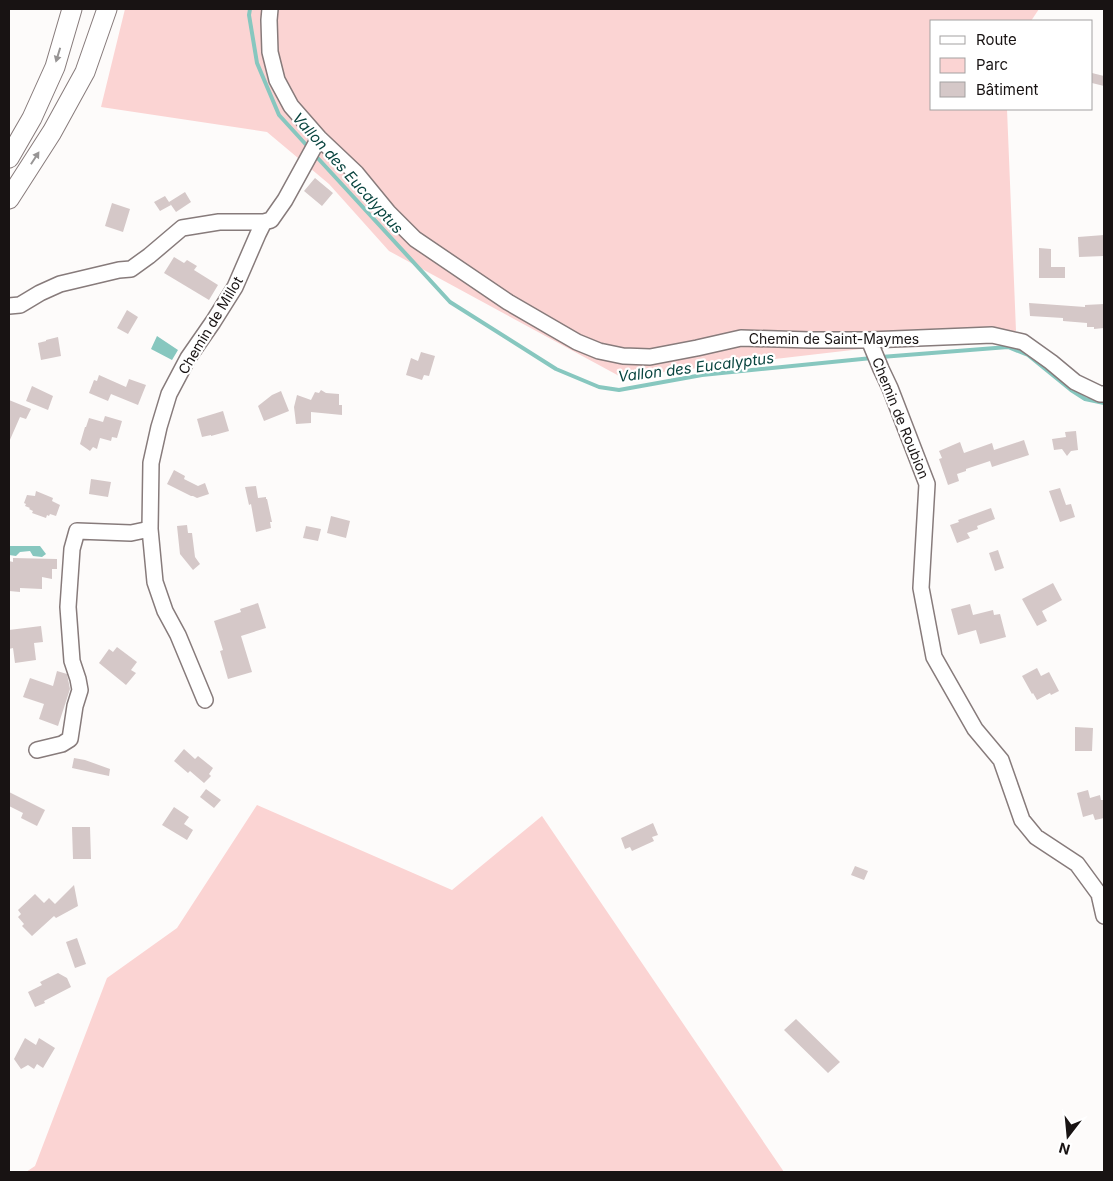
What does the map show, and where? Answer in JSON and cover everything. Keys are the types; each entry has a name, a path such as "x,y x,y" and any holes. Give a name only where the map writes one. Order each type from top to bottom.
{"main road":[{"path":"9,158 32,118 55,66 72,9"},
{"path":"9,199 52,132 85,72 107,9"}],"street":[{"name":"Chemin de Saint-Maymes","path":"270,9 270,52 277,80 291,106 317,142 356,173 388,212 415,239 508,302 577,342 599,351 623,356 650,357 741,338 842,339 872,346 992,335 1023,342 1075,382 1100,394 1104,394"},
{"name":"Chemin de Millot","path":"205,700 178,635 165,611 155,582 150,529 151,463 169,394 188,358 235,287 264,222 271,220 285,200 317,142"},
{"path":"9,306 20,305 60,284 119,270 131,269 182,228 219,222 264,222"},
{"name":"Chemin de Roubion","path":"872,346 927,484 921,588 934,656 975,729 1001,760 1022,820 1036,837 1077,864 1099,894 1104,916"},
{"path":"38,750 62,744 70,739 75,706 80,690 72,661 68,607 72,549 77,532 131,533 150,529"}],"green space":[{"path":"125,9 1039,9 1032,20 930,20 930,110 1007,110 1016,331 621,377 389,251 329,184 267,132 101,107"},
{"path":"257,805 452,890 542,816 784,1172 26,1172 35,1166 107,978 177,928"}],"water":[{"path":"157,336 178,350 172,360 151,349"},
{"path":"9,546 40,546 46,554 42,557 33,556 30,551 20,552 16,556 9,555"}],"building":[{"path":"1093,73 1104,76 1104,86 1093,83"},
{"path":"315,178 333,193 322,206 304,191"},
{"path":"185,192 191,202 176,212 169,202"},
{"path":"165,196 171,205 160,211 154,202"},
{"path":"112,203 130,209 123,232 105,226"},
{"path":"1104,235 1104,256 1079,257 1078,237"},
{"path":"1039,248 1051,249 1051,267 1065,267 1065,278 1039,278"},
{"path":"174,257 184,263 187,260 197,266 194,270 218,285 209,300 164,273"},
{"path":"1029,303 1085,307 1085,305 1104,304 1104,328 1094,329 1094,327 1087,327 1087,323 1063,321 1063,318 1030,316"},
{"path":"127,310 138,317 128,334 117,328"},
{"path":"58,337 61,356 41,360 38,343"},
{"path":"421,352 435,356 429,376 424,375 422,380 406,375 411,358 418,361"},
{"path":"99,375 126,387 129,379 146,385 138,405 111,394 108,401 89,393 94,380 97,381"},
{"path":"32,386 53,396 48,410 26,401"},
{"path":"321,390 326,393 339,394 339,405 342,405 342,415 311,412 311,423 296,424 294,407 297,395 311,400 315,392 319,393"},
{"path":"281,391 289,411 264,421 258,406 272,395"},
{"path":"9,400 31,409 26,419 20,417 9,442"},
{"path":"223,411 229,431 202,437 197,419"},
{"path":"105,416 122,421 117,438 112,437 111,441 100,438 97,449 93,447 90,451 80,444 85,427 89,418 103,422"},
{"path":"1076,431 1078,450 1071,451 1067,456 1062,449 1054,450 1052,439 1066,437 1065,432"},
{"path":"1024,440 1029,455 992,467 990,461 966,469 966,471 957,474 959,481 948,485 939,459 942,458 939,451 960,442 964,453 992,443 994,450"},
{"path":"174,470 185,476 184,479 198,486 205,483 209,494 197,498 167,484"},
{"path":"91,479 111,482 108,497 89,494"},
{"path":"256,486 258,498 266,497 267,499 272,522 270,522 271,528 256,532 251,504 249,505 245,487"},
{"path":"1060,488 1066,505 1071,504 1075,517 1060,522 1049,491"},
{"path":"36,491 53,498 52,501 60,505 56,516 50,514 46,518 32,513 33,511 30,508 25,506 26,504 24,503 27,495 35,496"},
{"path":"991,508 995,519 977,526 978,529 967,533 970,538 957,543 950,525 959,522 958,520"},
{"path":"331,516 350,521 346,538 327,533"},
{"path":"187,525 188,533 192,533 195,557 200,564 193,570 180,554 177,526"},
{"path":"306,526 321,529 318,541 303,538"},
{"path":"998,550 1004,568 995,571 989,553"},
{"path":"13,558 57,559 57,569 52,569 52,579 42,577 42,589 20,588 20,592 9,591 9,561 13,562"},
{"path":"1053,583 1062,600 1042,611 1047,621 1037,626 1022,599"},
{"path":"258,603 266,628 241,636 252,672 228,679 220,651 223,650 214,621 241,612 240,609"},
{"path":"970,604 973,615 993,610 994,615 1000,614 1006,637 980,644 976,630 958,635 951,609"},
{"path":"41,626 43,642 34,643 36,660 15,663 13,648 9,649 9,630"},
{"path":"117,647 137,662 131,670 136,673 126,685 99,663 109,649 113,652"},
{"path":"1037,668 1041,676 1049,672 1059,691 1051,695 1050,693 1037,700 1022,676"},
{"path":"57,671 67,674 70,689 58,726 39,719 44,704 23,697 30,678 53,686"},
{"path":"1075,727 1093,728 1092,751 1075,751"},
{"path":"184,749 195,759 198,756 213,768 209,774 211,776 204,783 174,761"},
{"path":"74,758 110,769 109,776 72,768"},
{"path":"206,789 221,800 214,808 200,797"},
{"path":"1088,790 1090,798 1100,795 1101,800 1104,800 1104,818 1095,820 1093,814 1083,817 1077,793"},
{"path":"9,792 45,810 37,826 21,818 23,813 9,806"},
{"path":"174,807 189,817 184,824 193,830 187,840 162,825"},
{"path":"653,823 658,835 652,837 654,841 632,851 630,847 625,849 621,838"},
{"path":"72,827 90,827 91,859 73,859"},
{"path":"855,866 868,871 864,880 851,875"},
{"path":"74,885 78,906 56,918 54,916 32,936 22,926 24,924 18,917 21,914 18,910 35,894 44,903 49,898 55,904"},
{"path":"77,938 86,964 75,968 66,942"},
{"path":"58,973 67,978 71,987 35,1007 28,992 42,985 40,982"},
{"path":"796,1019 840,1062 828,1073 784,1030"},
{"path":"25,1038 36,1045 39,1038 55,1048 43,1068 37,1064 34,1069 28,1065 21,1069 14,1059"}],"waterway":[{"name":"Vallon des Eucalyptus","path":"250,9 249,15 257,63 279,115 310,149"},
{"name":"Vallon des Eucalyptus","path":"314,154 450,302 556,369 599,387 619,390 702,375 872,358"},
{"name":"Vallon des Eucalyptus","path":"881,357 1008,347 1028,355 1085,399 1104,403"}]}
